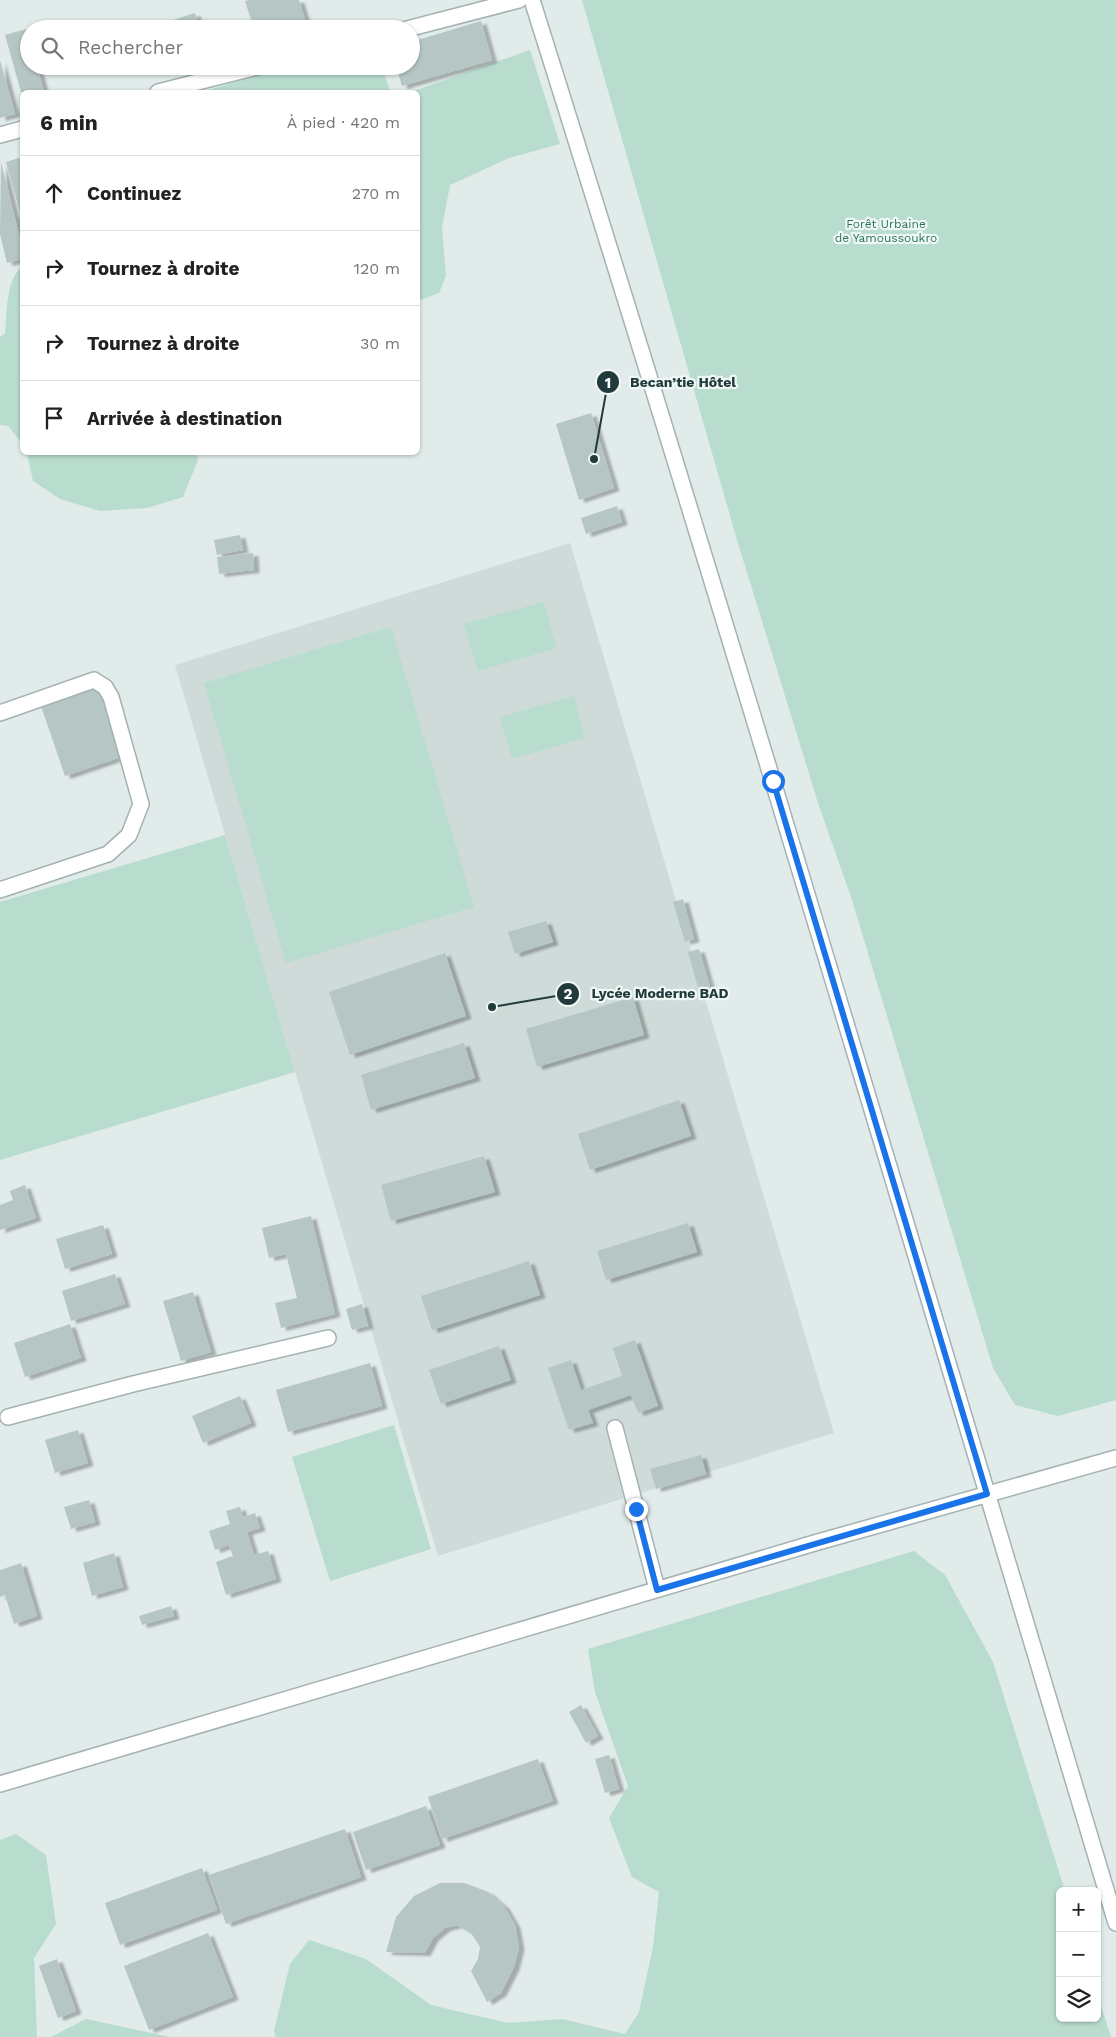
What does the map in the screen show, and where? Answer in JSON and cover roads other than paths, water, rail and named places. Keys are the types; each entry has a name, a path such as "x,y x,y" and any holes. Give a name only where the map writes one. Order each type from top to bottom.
{"street":[{"path":"420,26 519,0"},
{"path":"532,0 765,753 1116,1923"},
{"path":"166,90 225,75"},
{"path":"0,135 20,130"},
{"path":"0,713 94,680 105,687 111,698 141,804 129,834 108,854 0,890"},
{"path":"8,1417 134,1384 328,1338"},
{"path":"615,1428 657,1590"},
{"path":"0,1784 657,1590 1116,1458"}],"place":[{"name":"Becan’tie Hôtel","path":"594,459"},
{"name":"Lycée Moderne BAD","path":"492,1007"}],"park label":[{"name":"Forêt Urbaine de Yamoussoukro","path":"886,231"}]}
